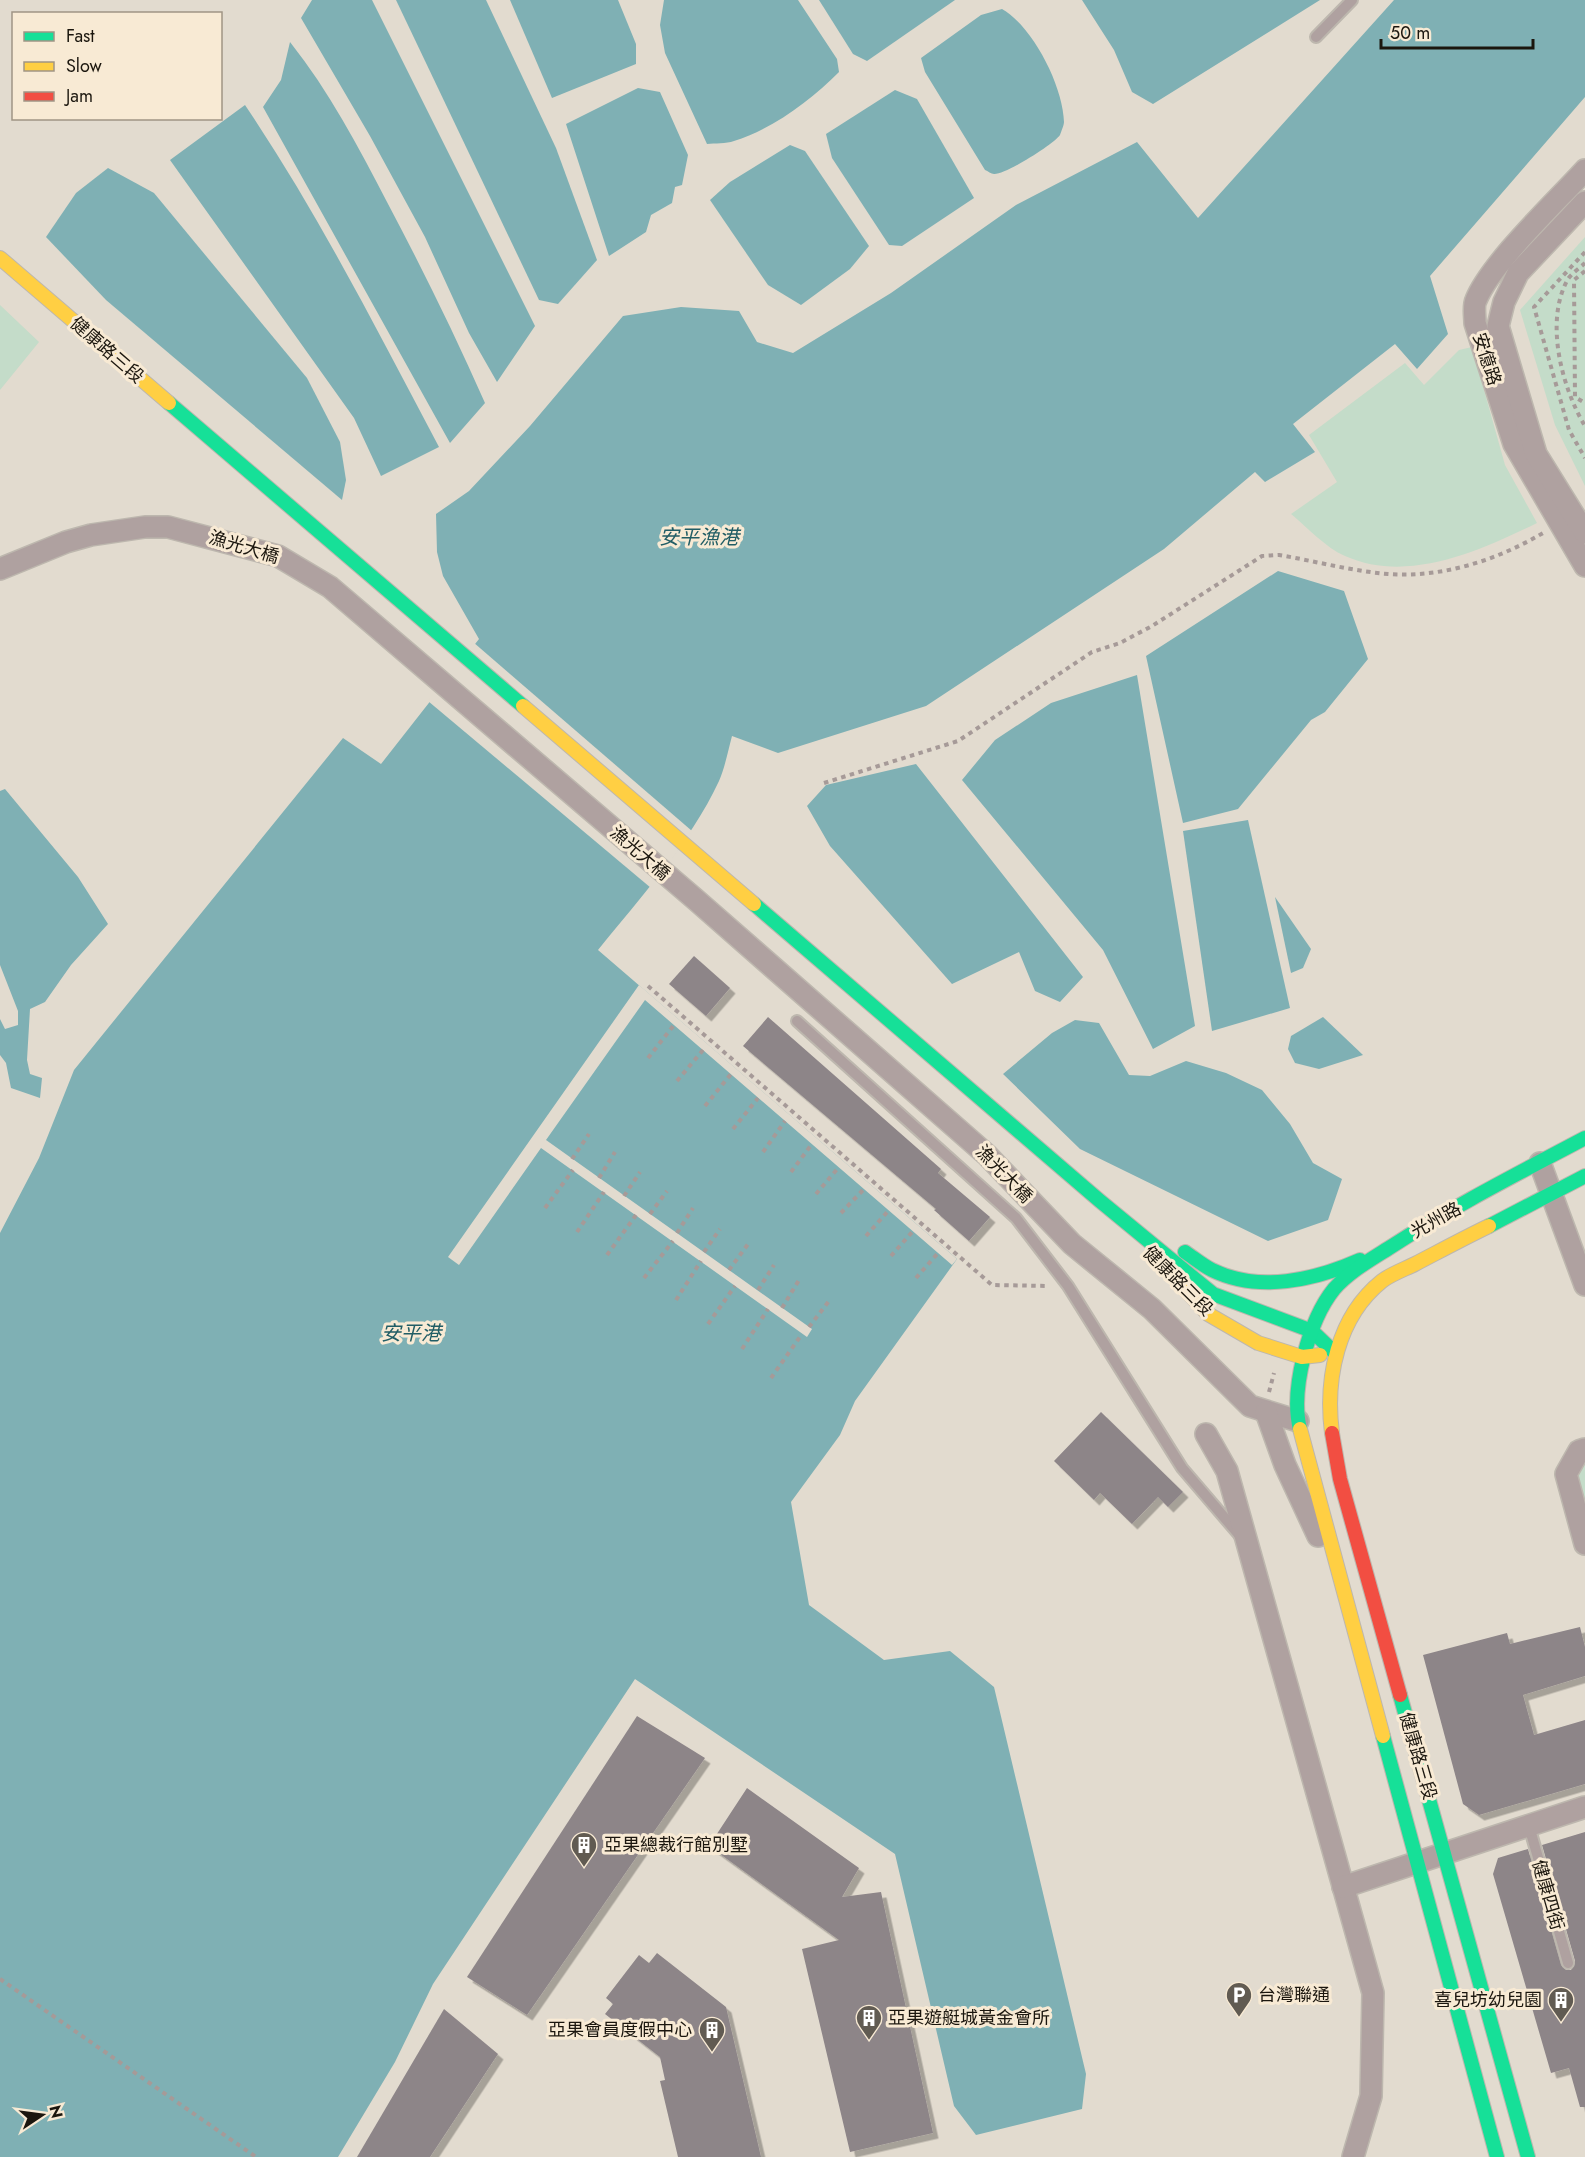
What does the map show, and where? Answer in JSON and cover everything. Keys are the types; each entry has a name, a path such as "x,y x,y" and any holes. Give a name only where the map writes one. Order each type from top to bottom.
{"street":[{"name":"安億路","path":"1585,170 1514,248 1485,283 1475,302 1475,323 1514,444 1585,566"},
{"name":"安億路","path":"1585,202 1518,273 1504,302 1498,326 1536,454 1585,534"},
{"name":"健康路三段","path":"0,258 215,442"},
{"name":"漁光大橋","path":"215,442 941,1065"},
{"name":"漁光大橋","path":"0,569 66,542 91,535 145,527 168,527 278,556 330,587 686,892 987,1155 1072,1245 1152,1309 1250,1406 1298,1421"},
{"name":"健康路三段","path":"941,1065 1213,1294 1312,1331 1335,1353"},
{"name":"光州路","path":"1312,1331 1331,1293 1355,1272 1402,1239 1585,1138"},
{"path":"1540,1162 1585,1285"},
{"name":"光州路","path":"1335,1353 1358,1305 1382,1281 1585,1176"},
{"name":"健康路三段","path":"1100,1201 1208,1314 1258,1343 1302,1357 1335,1353"},
{"path":"1100,1201 1213,1270 1256,1282 1302,1279 1353,1264 1402,1239"},
{"name":"健康路三段","path":"1312,1331 1302,1357 1298,1421 1497,2157"},
{"name":"健康路三段","path":"1335,1353 1329,1379 1328,1423 1340,1479 1528,2157"},
{"path":"1266,1412 1285,1465 1346,1595"},
{"path":"1206,1434 1227,1471 1373,1994 1371,2096 1353,2157"},
{"path":"1585,1449 1579,1451 1566,1474 1585,1544"},
{"path":"1343,1887 1585,1807"}],"lane":[{"path":"1316,37 1352,0"},
{"path":"797,1021 1016,1218 1068,1286 1182,1468 1247,1545"},
{"name":"健康四街","path":"1529,1826 1568,1963"}],"path":[{"path":"1585,252 1534,307 1569,430 1585,458"},
{"path":"1585,263 1569,278 1558,306 1558,351 1571,403 1585,426"},
{"path":"1585,271 1574,280 1575,397 1585,403"},
{"path":"824,783 958,741 1092,652 1120,643 1152,626 1262,556 1278,555 1391,574 1433,572 1482,561 1518,547 1559,523"},
{"path":"648,986 992,1285 1068,1286"},
{"path":"648,1058 674,1025"},
{"path":"677,1080 703,1050"},
{"path":"705,1106 731,1074"},
{"path":"733,1129 758,1098"},
{"path":"763,1152 785,1121"},
{"path":"572,1159 589,1134"},
{"path":"791,1172 812,1144"},
{"path":"599,1178 615,1152"},
{"path":"816,1194 839,1167"},
{"path":"545,1208 573,1170"},
{"path":"624,1196 640,1172"},
{"path":"841,1214 864,1189"},
{"path":"650,1214 667,1191"},
{"path":"577,1232 604,1192"},
{"path":"677,1233 693,1208"},
{"path":"866,1236 889,1210"},
{"path":"607,1255 636,1215"},
{"path":"704,1252 720,1228"},
{"path":"891,1256 913,1231"},
{"path":"644,1278 673,1241"},
{"path":"729,1270 748,1244"},
{"path":"916,1278 938,1253"},
{"path":"676,1300 701,1262"},
{"path":"758,1290 774,1265"},
{"path":"782,1308 799,1280"},
{"path":"708,1324 735,1286"},
{"path":"809,1327 829,1301"},
{"path":"742,1349 768,1309"},
{"path":"771,1378 802,1334"},
{"path":"0,1979 256,2157"}],"green space":[{"path":"1585,237 1585,486 1555,425 1520,310"},
{"path":"0,305 39,342 0,390"},
{"path":"1472,347 1505,465 1537,523 1468,553 1418,565 1394,567 1369,564 1345,556 1324,543 1291,514 1337,482 1309,435 1405,363 1424,385 1459,350"},
{"path":"1585,1459 1585,1507 1576,1474"}],"water":[{"path":"312,0 372,0 535,326 497,382 469,333 425,237 370,136 301,18"},
{"path":"396,0 486,0 556,148 597,260 558,304 539,300"},
{"path":"510,0 618,0 636,44 636,64 552,98"},
{"path":"664,0 798,0 837,59 839,72 804,103 763,129 731,142 707,144 665,53 660,25"},
{"path":"819,0 955,0 867,61 853,54"},
{"path":"1082,0 1320,0 1153,104 1132,92 1114,50"},
{"name":"安平港","path":"1394,0 1585,0 1585,97 1430,276 1448,334 1417,369 1395,344 1293,424 1315,452 1265,482 1255,472 1164,549 926,706 778,753 732,736 719,781 694,826 664,869 598,950 957,1259 855,1401 840,1435 791,1502 809,1605 884,1660 950,1651 994,1687 1086,2074 1082,2109 976,2135 954,2106 895,1854 635,1679 433,1984 395,2062 338,2157 0,2157 0,1233 39,1158 74,1070 343,738 381,764 479,639 443,576 437,552 436,514 469,491 530,426 623,316 681,307 739,311 757,342 793,353 891,293 1016,205 1137,142 1198,218"},
{"path":"1002,9 1025,29 1044,59 1058,92 1064,122 1060,135 1049,145 1018,164 1000,173 992,174 985,170 925,72 921,58 981,15"},
{"path":"290,42 330,99 365,160 438,302 485,403 450,443 263,107 281,80"},
{"path":"638,88 660,92 688,155 682,185 675,187 672,203 651,215 646,232 609,256 566,124"},
{"path":"895,90 917,99 974,198 902,246 889,245 832,158 826,134"},
{"path":"245,105 322,230 439,447 381,476 354,418 170,160"},
{"path":"790,145 805,151 869,246 850,269 801,305 768,285 710,200 730,182"},
{"path":"108,168 154,193 307,378 340,442 346,480 342,500 106,300 46,237 76,193"},
{"path":"1278,571 1344,591 1368,659 1325,712 1311,720 1238,809 1183,823 1146,656"},
{"path":"1137,675 1195,1026 1153,1049 1103,950 962,780 995,740 1051,703"},
{"path":"916,764 1083,977 1060,1002 1035,991 1019,952 952,984 830,846 807,806 826,785"},
{"path":"5,789 78,877 108,924 71,965 45,1002 30,1009 27,1060 30,1074 42,1078 40,1098 11,1088 6,1063 0,1055 0,1019 5,1029 18,1025 18,1011 0,965 0,791"},
{"path":"1248,820 1290,1008 1212,1031 1183,831"},
{"path":"1275,897 1311,949 1303,968 1291,973"},
{"path":"1323,1017 1363,1055 1319,1069 1295,1063 1288,1049 1291,1036"},
{"path":"1075,1020 1099,1023 1129,1075 1150,1076 1186,1061 1226,1073 1262,1090 1290,1124 1313,1163 1342,1179 1328,1220 1268,1241 1080,1149 1003,1074 1052,1033"}],"pier":[{"path":"473,642 692,831 651,888 428,701"},
{"path":"639,985 957,1259 952,1265 645,1000 546,1140 812,1329 807,1337 541,1148 459,1265 448,1257"}],"building":[{"path":"694,956 730,988 706,1016 669,984"},
{"path":"768,1017 941,1169 938,1173 990,1217 969,1241 934,1210 936,1209 743,1046"},
{"path":"1101,1412 1183,1492 1168,1507 1158,1497 1132,1524 1100,1493 1094,1500 1054,1461"},
{"path":"1580,1627 1585,1647 1585,1676 1523,1695 1534,1735 1585,1720 1585,1784 1479,1815 1463,1804 1423,1655 1507,1633 1510,1644"},
{"name":"亞果總裁行館別墅","path":"637,1716 705,1758 527,2015 467,1977"},
{"name":"亞果遊艇城黃金會所","path":"747,1788 859,1868 842,1897 881,1892 933,2133 850,2152 802,1949 839,1940 709,1846"},
{"path":"1585,1832 1585,2107 1580,2107 1569,2068 1551,2073 1493,1874 1498,1858 1528,1849 1561,1965 1566,1970 1571,1970 1575,1961 1542,1845"},
{"name":"亞果會員度假中心","path":"657,1953 726,2007 761,2157 678,2157 660,2081 665,2080 660,2057 605,2014 613,2004 606,1998 639,1955 649,1963"},
{"path":"444,2009 498,2054 430,2157 357,2157"}],"traffic: fast":[{"path":"169,403 523,706"},
{"path":"754,904 1100,1201 1213,1294 1312,1331 1335,1353"},
{"path":"1300,1429 1298,1395 1304,1356 1317,1318 1334,1289 1367,1262 1437,1218 1585,1138"},
{"path":"1489,1226 1585,1176"},
{"path":"1185,1252 1208,1268 1230,1277 1268,1282 1306,1278 1360,1260"},
{"path":"1400,1695 1528,2157"},
{"path":"1383,1736 1497,2157"}],"traffic: slow":[{"path":"0,258 169,403"},
{"path":"523,706 754,904"},
{"path":"1332,1433 1330,1412 1333,1371 1338,1350 1354,1312 1382,1281 1489,1226"},
{"path":"1181,1285 1208,1314 1258,1343 1302,1357 1320,1355"},
{"path":"1300,1429 1383,1736"}],"traffic: jam":[{"path":"1332,1433 1340,1479 1400,1695"}],"place":[{"name":"亞果總裁行館別墅","path":"584,1868"},
{"name":"台灣聯通","path":"1239,2018"},
{"name":"喜兒坊幼兒園","path":"1561,2023"},
{"name":"亞果遊艇城黃金會所","path":"869,2041"},
{"name":"亞果會員度假中心","path":"712,2053"}],"water label":[{"name":"安平漁港","path":"699,537"}]}
